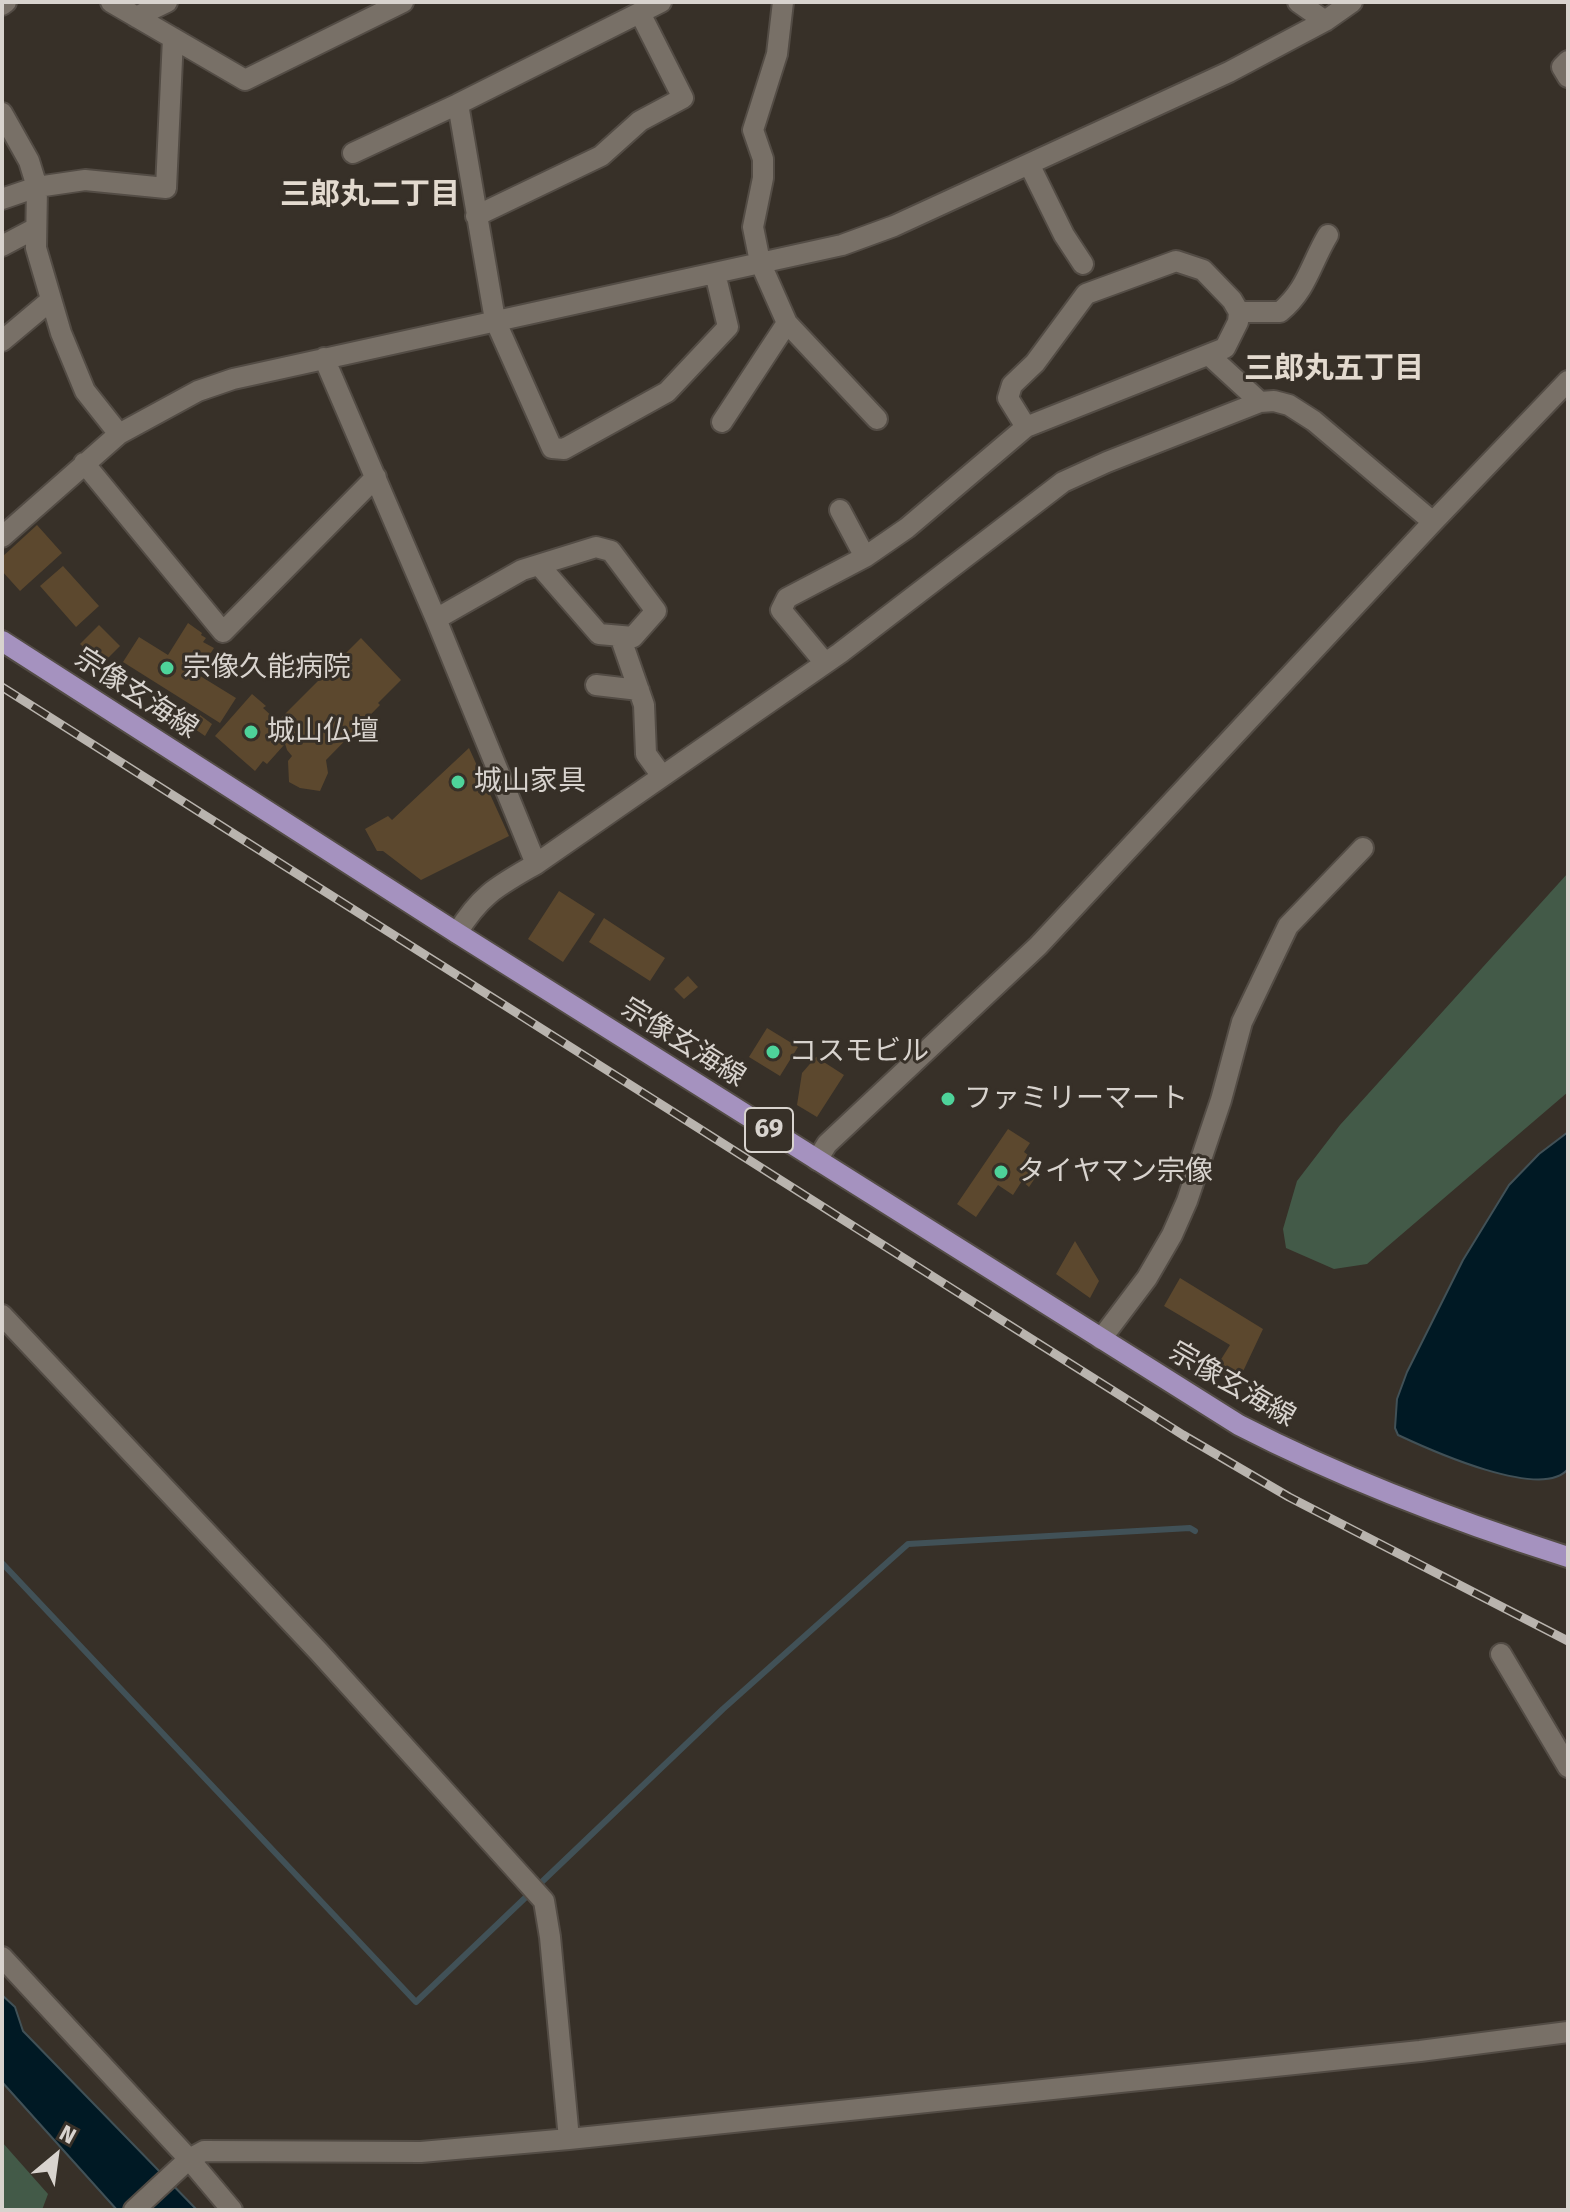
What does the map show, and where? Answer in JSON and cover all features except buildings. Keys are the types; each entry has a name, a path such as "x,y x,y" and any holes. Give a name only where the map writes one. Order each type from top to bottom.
{"main road":[{"name":"宗像玄海線","path":"2,641 457,933 1239,1425 1304,1459 1376,1489 1568,1557"}],"street":[{"path":"111,2 245,80 403,2"},
{"path":"136,17 167,2"},
{"path":"353,153 661,2"},
{"path":"783,2 777,54 753,130 763,159 761,193 753,227 760,262 787,323 877,419"},
{"path":"1298,2 1325,21"},
{"path":"2,537 119,434 198,391 233,379 324,358 842,245 894,226 1229,72 1325,21 1352,2"},
{"path":"476,216 601,156 640,121 683,98 640,13"},
{"path":"2,199 37,187 85,180 166,188 173,38"},
{"path":"1568,61 1562,67 1568,77"},
{"path":"458,104 495,320 552,448 564,449 667,392 728,327 715,273"},
{"path":"2,113 29,161 37,187 36,248 51,300 85,391 119,434"},
{"path":"1029,164 1064,235 1083,264"},
{"path":"2,246 36,228"},
{"path":"1239,312 1280,312 1295,300 1328,235"},
{"path":"825,663 781,610 787,598 865,557 907,528 1026,427 1225,348 1234,334 1239,312 1232,300 1203,270 1176,261 1086,294 1057,329 1035,363 1012,385 1008,398 1026,427"},
{"path":"2,341 51,300"},
{"path":"722,422 787,323"},
{"path":"1210,356 1260,402"},
{"path":"324,358 436,619 536,864"},
{"path":"817,1160 827,1144 1038,946 1568,381"},
{"path":"457,933 467,916 490,890 536,864 825,663 1063,482 1260,402 1274,401 1289,405 1314,421 1433,522"},
{"path":"84,463 223,632 376,477"},
{"path":"840,510 865,557"},
{"path":"436,619 522,570 596,547 611,551 656,611 633,637 599,634 539,565"},
{"path":"620,636 644,705 646,754 662,776"},
{"path":"596,685 639,690"},
{"path":"1101,1339 1147,1278 1182,1212 1221,1100 1242,1022 1288,926 1363,848"},
{"path":"2,1315 319,1652 544,1901 569,2139"},
{"path":"1501,1654 1568,1767"},
{"path":"2,1957 185,2163 232,2210"},
{"path":"134,2210 185,2163 204,2151 421,2152 1420,2051 1568,2032"}],"green space":[{"path":"1568,873 1568,1092 1367,1264 1334,1269 1286,1248 1283,1229 1297,1181 1340,1125"},
{"path":"2,2142 48,2194 42,2210 2,2210"}],"water":[{"path":"1568,1132 1568,1469 1555,1477 1535,1479 1511,1476 1459,1461 1398,1435 1395,1428 1397,1399 1407,1372 1463,1260 1509,1185 1539,1154"},
{"path":"2,1995 15,2007 23,2031 197,2210 117,2210 2,2082"}],"waterway":[{"path":"2,1563 416,2002 723,1709 908,1544 1190,1528 1195,1531"}],"railway":[{"path":"2,687 1183,1435 1289,1497 1568,1641"}],"place":[{"name":"宗像久能病院","path":"167,668"},
{"name":"城山仏壇","path":"251,732"},
{"name":"城山家具","path":"458,782"},
{"name":"コスモビル","path":"773,1052"},
{"name":"ファミリーマート","path":"948,1099"},
{"name":"タイヤマン宗像","path":"1001,1172"}],"district":[{"name":"三郎丸二丁目","path":"370,196"},
{"name":"三郎丸五丁目","path":"1334,370"}]}
